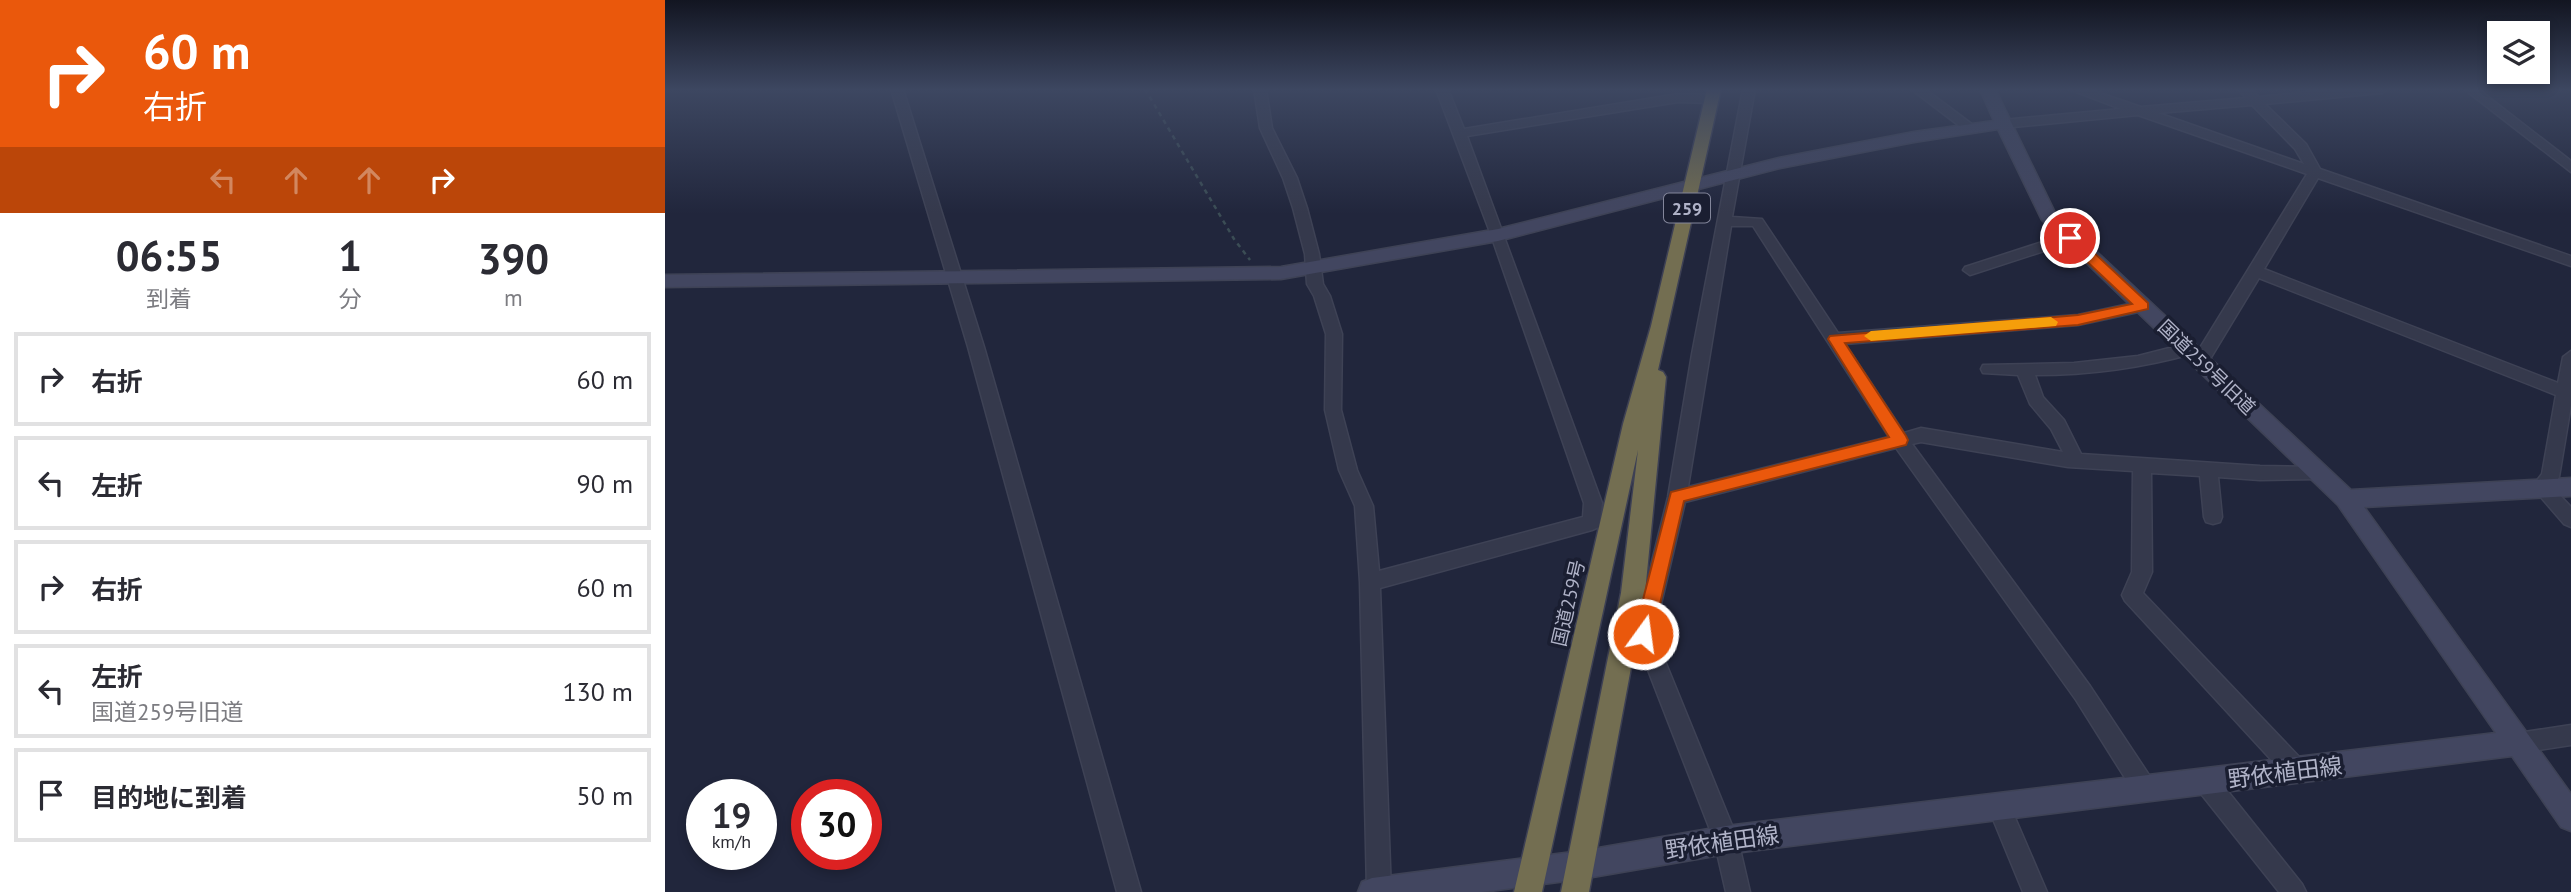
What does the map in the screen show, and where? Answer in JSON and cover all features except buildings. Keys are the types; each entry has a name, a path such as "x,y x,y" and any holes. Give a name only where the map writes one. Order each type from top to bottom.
{"highway":[{"name":"国道259号","path":"1531,881 1630,438 1660,326 1705,131"},
{"name":"国道259号","path":"1575,892 1633,593 1660,326"}],"street":[{"path":"910,131 955,277 1129,892"},
{"path":"1267,131 1290,178 1306,229 1315,284 1322,296 1334,334 1333,410 1348,470 1364,506 1370,582 1375,892"},
{"path":"1370,582 1592,522 1593,503 1498,235 1457,131"},
{"path":"1458,134 1476,131"},
{"path":"1738,892 1726,840 1643,634 1677,497 1741,131"},
{"path":"665,281 1259,273 1314,268 1498,235 1779,163 1957,131"},
{"name":"国道259号旧道","path":"2006,131 2048,216 2346,499"},
{"path":"2194,131 2571,261"},
{"path":"2285,131 2301,147 2315,172"},
{"path":"2523,131 2570,167"},
{"path":"1989,369 2074,369 2195,355 2256,271 2315,172"},
{"path":"1726,221 1757,222 1900,440 2083,693 2145,789"},
{"path":"1970,270 2070,238"},
{"path":"2554,256 2571,248"},
{"path":"2256,271 2565,392"},
{"path":"1835,339 2078,320 2143,306"},
{"path":"2541,487 2550,477 2571,357"},
{"path":"2024,369 2036,400 2059,425 2076,461"},
{"path":"1677,497 1921,435 2076,461 2260,473 2319,472"},
{"path":"2141,465 2142,572 2132,595 2295,771"},
{"path":"2208,470 2213,517"},
{"path":"2541,487 2571,519"},
{"path":"2346,499 2571,487"},
{"path":"2346,499 2571,817"},
{"path":"2518,743 2571,735"},
{"name":"野依植田線","path":"1375,892 1531,881 1581,865 1726,840 2518,743"},
{"path":"2206,782 2294,892"},
{"path":"1999,807 2035,892"}],"path":[{"path":"1170,131 1234,239 1259,273"}],"slow traffic":[{"path":"1871,336 2051,322"}],"route":[{"path":"1643,634 1677,497 1900,440 1835,339 2078,320 2143,306 2070,238"}]}
